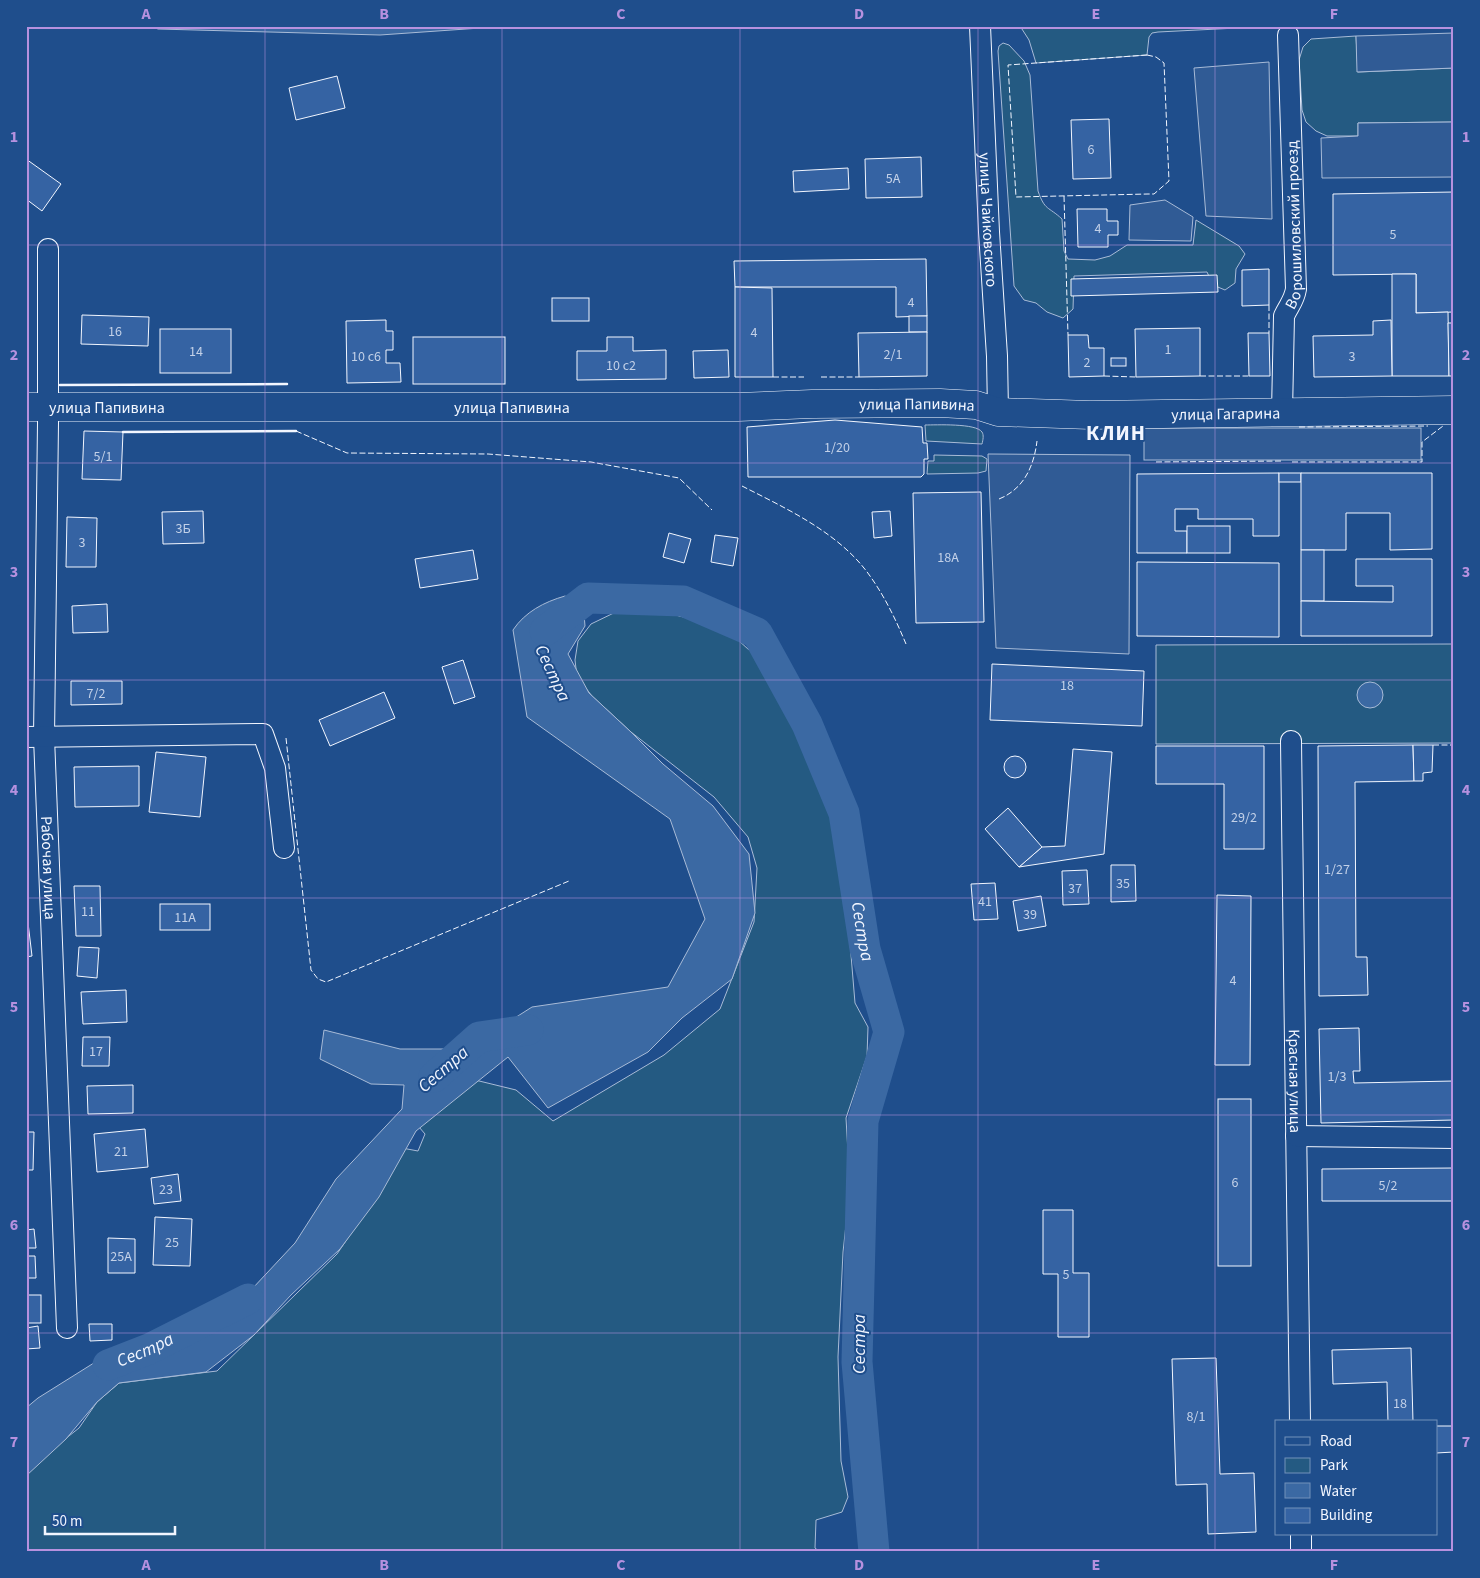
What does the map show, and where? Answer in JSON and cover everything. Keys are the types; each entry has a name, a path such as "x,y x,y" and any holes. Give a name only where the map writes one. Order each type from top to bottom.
{"highway":[{"name":"улица Папивина","path":"37,407 738,407 812,404 940,403 976,405 998,412"},
{"name":"улица Гагарина","path":"998,412 1090,415 1454,410"}],"street":[{"name":"улица Чайковского","path":"980,26 989,232 997,356 998,412"},
{"name":"Ворошиловский проезд","path":"1282,412 1284,316 1294,300 1296,289 1288,35"},
{"name":"Рабочая улица","path":"48,250 37,407 35,737 67,1328"},
{"path":"35,737 263,734 275,768 284,848"},
{"name":"Красная улица","path":"1291,741 1300,1420"},
{"path":"1296,1136 1454,1138"},
{"path":"1301,1536 1301,1552"}],"green space":[{"path":"1020,26 1277,26 1158,32 1152,33 1149,37 1147,55 1036,63 1029,40"},
{"path":"1356,36 1358,72 1454,68 1454,122 1358,123 1358,136 1327,136 1316,131 1306,122 1302,110 1299,60 1303,47 1311,39"},
{"path":"1003,43 1009,45 1024,61 1030,75 1038,191 1045,205 1062,219 1064,251 1068,259 1095,260 1110,256 1127,245 1193,245 1196,220 1239,246 1245,254 1236,269 1235,283 1225,290 1213,285 1207,272 1074,276 1073,309 1063,318 1047,312 1036,303 1024,300 1014,286 998,51 999,46"},
{"path":"925,425 955,425 978,429 983,435 982,444 926,441"},
{"path":"1453,433 1454,556 1453,556"},
{"path":"934,455 982,456 987,459 986,471 978,473 927,474 928,461 934,461"},
{"path":"620,610 667,613 704,622 737,639 761,661 776,682 813,759 836,824 847,907 855,1003 868,1027 867,1056 846,1118 850,1188 843,1252 838,1357 841,1461 848,1497 842,1512 816,1520 815,1548 820,1552 26,1552 26,1470 79,1428 97,1402 119,1383 217,1371 337,1254 375,1198 402,1148 418,1151 425,1134 413,1120 471,1079 516,1090 553,1121 664,1055 720,1009 754,922 757,868 748,837 714,797 631,732 592,696 577,677 575,660 578,641 591,624"},
{"path":"1454,644 1454,743 1156,744 1156,645"}],"shaded area":[{"path":"1454,33 1454,68 1357,72 1356,36"},
{"path":"1269,62 1272,219 1206,216 1194,68"},
{"path":"1454,122 1454,177 1322,178 1321,138 1358,136 1358,123"},
{"path":"1165,200 1193,217 1191,241 1129,240 1130,205"},
{"path":"1144,428 1421,428 1421,460 1144,460"},
{"path":"988,454 1130,455 1129,654 996,648"}],"water":[{"path":"151,26 509,26 380,35 158,29"},
{"path":"565,596 576,601 584,614 585,626 568,654 589,693 663,764 713,806 749,854 755,913 732,979 682,1018 648,1052 548,1108 508,1057 416,1131 379,1197 340,1249 291,1295 254,1335 206,1372 119,1383 97,1402 66,1439 26,1476 26,1408 38,1398 105,1356 162,1347 209,1319 252,1289 295,1243 336,1179 402,1109 404,1085 371,1084 320,1059 324,1030 400,1049 466,1049 532,1007 668,987 705,919 670,819 527,717 513,630 529,613 550,601"},
{"path":"1370,682 1379,686 1383,695 1379,704 1370,708 1361,704 1357,695 1361,686"}],"building":[{"path":"337,76 345,108 296,120 289,88"},
{"path":"1109,119 1111,178 1073,179 1071,120"},
{"path":"921,157 922,197 866,198 865,159"},
{"path":"26,159 61,184 42,211 26,199"},
{"path":"848,168 849,189 794,192 793,171"},
{"path":"1454,192 1454,312 1416,313 1416,274 1333,275 1333,194"},
{"path":"1077,209 1107,209 1107,221 1118,221 1118,235 1108,235 1108,247 1078,247"},
{"path":"926,259 927,316 896,317 896,287 735,287 734,261"},
{"path":"1269,269 1269,305 1242,306 1242,270"},
{"path":"1392,274 1416,274 1416,313 1448,312 1449,376 1392,376"},
{"path":"1217,275 1218,292 1071,296 1071,279"},
{"path":"735,287 772,288 773,377 735,377"},
{"path":"552,298 589,298 589,321 552,321"},
{"path":"82,315 149,317 148,346 81,344"},
{"path":"909,316 927,316 927,332 909,332"},
{"path":"386,320 386,331 393,331 393,350 386,350 386,363 400,363 401,382 347,383 346,321"},
{"path":"1391,320 1392,376 1314,377 1313,336 1373,335 1373,321"},
{"path":"1448,323 1454,323 1454,376 1449,376"},
{"path":"1200,328 1200,376 1136,377 1135,329"},
{"path":"160,329 231,329 231,373 160,373"},
{"path":"927,332 927,376 859,377 858,333"},
{"path":"1248,333 1269,333 1270,376 1249,376"},
{"path":"1068,335 1088,335 1089,348 1104,348 1104,376 1069,377"},
{"path":"413,337 505,337 505,384 413,384"},
{"path":"607,337 633,337 633,351 666,350 666,379 577,380 577,351 607,351"},
{"path":"728,350 729,377 694,378 693,351"},
{"path":"1111,358 1126,358 1126,366 1111,366"},
{"path":"835,420 922,427 923,443 927,443 928,459 924,459 924,474 921,477 748,477 747,427"},
{"path":"84,431 123,432 121,480 82,479"},
{"path":"1279,473 1279,536 1253,536 1253,519 1198,519 1198,509 1175,509 1175,531 1187,531 1187,553 1137,553 1137,474"},
{"path":"1279,473 1301,473 1301,482 1279,482"},
{"path":"1301,473 1432,473 1432,549 1390,550 1390,513 1346,513 1346,550 1301,550"},
{"path":"981,492 984,622 916,623 913,493"},
{"path":"203,511 204,543 163,544 162,512"},
{"path":"890,511 892,536 874,538 872,512"},
{"path":"67,517 97,518 96,567 66,567"},
{"path":"1187,526 1230,526 1230,553 1187,553"},
{"path":"669,533 691,539 684,563 663,557"},
{"path":"715,535 738,538 733,566 711,562"},
{"path":"473,550 478,579 420,588 415,559"},
{"path":"1301,550 1324,550 1324,601 1301,601"},
{"path":"1356,559 1432,559 1432,636 1301,636 1301,601 1393,602 1393,586 1356,586"},
{"path":"1137,562 1279,563 1279,637 1137,636"},
{"path":"107,604 108,632 73,633 72,606"},
{"path":"463,660 475,697 454,704 442,667"},
{"path":"992,664 1144,671 1142,726 990,720"},
{"path":"71,681 122,681 122,704 71,705"},
{"path":"384,692 395,718 330,746 319,720"},
{"path":"1413,745 1414,781 1355,782 1356,957 1367,957 1368,995 1319,996 1318,746"},
{"path":"1413,745 1433,745 1432,772 1423,773 1423,781 1414,781"},
{"path":"1156,746 1264,746 1264,849 1224,849 1224,784 1156,784"},
{"path":"1073,749 1112,752 1104,854 1019,867 1042,847 1065,846"},
{"path":"156,752 206,757 200,817 149,812"},
{"path":"1015,756 1023,759 1026,767 1023,775 1015,778 1007,775 1004,767 1007,759"},
{"path":"139,766 139,806 75,807 74,767"},
{"path":"1008,808 1042,847 1019,867 985,829"},
{"path":"1111,865 1135,865 1136,901 1111,902"},
{"path":"1087,870 1089,904 1063,905 1062,871"},
{"path":"995,883 998,919 974,920 971,884"},
{"path":"74,886 100,886 101,936 76,936"},
{"path":"1217,895 1251,896 1250,1065 1215,1065"},
{"path":"1041,896 1046,926 1018,931 1013,901"},
{"path":"160,904 210,904 210,930 160,930"},
{"path":"26,906 32,956 26,957"},
{"path":"79,947 99,948 97,978 77,976"},
{"path":"126,990 127,1022 83,1024 81,992"},
{"path":"1359,1028 1360,1071 1353,1071 1354,1083 1454,1081 1454,1120 1321,1123 1319,1029"},
{"path":"83,1037 110,1037 109,1066 82,1066"},
{"path":"133,1085 133,1113 88,1114 87,1086"},
{"path":"1218,1099 1251,1099 1251,1266 1218,1266"},
{"path":"145,1129 148,1167 97,1172 94,1134"},
{"path":"26,1132 34,1132 33,1170 26,1170"},
{"path":"1454,1168 1454,1201 1322,1201 1322,1169"},
{"path":"178,1174 181,1201 154,1204 151,1178"},
{"path":"1043,1210 1073,1210 1073,1273 1089,1273 1089,1337 1058,1337 1058,1274 1043,1274"},
{"path":"155,1217 192,1219 190,1266 153,1265"},
{"path":"34,1229 36,1248 26,1248 26,1230"},
{"path":"108,1238 135,1239 135,1273 108,1273"},
{"path":"26,1256 35,1256 36,1278 26,1278"},
{"path":"26,1295 41,1295 41,1323 26,1323"},
{"path":"89,1324 112,1324 112,1340 90,1341"},
{"path":"38,1326 40,1348 26,1349 26,1328"},
{"path":"1411,1348 1413,1420 1388,1420 1387,1382 1333,1384 1332,1350"},
{"path":"1216,1358 1220,1474 1254,1473 1256,1532 1208,1534 1207,1484 1176,1485 1172,1359"},
{"path":"1438,1426 1454,1426 1454,1452 1438,1453"}],"waterway":[{"name":"Сестра","path":"545,631 588,598 683,601 757,633 807,724 844,813 865,949 889,1032 863,1121 857,1362 874,1552"},
{"name":"Сестра","path":"434,1077 479,1037 528,1030"},
{"name":"Сестра","path":"108,1365 149,1349 248,1299"}],"fence":[{"path":"1147,55 1156,57 1164,63 1169,181 1154,194 1016,197 1008,65 1147,55"},
{"path":"1064,196 1068,335"},
{"path":"1269,305 1269,333"},
{"path":"1104,376 1136,377"},
{"path":"1200,376 1249,376"},
{"path":"773,377 804,377"},
{"path":"821,377 859,377"},
{"path":"1299,427 1428,426"},
{"path":"1292,462 1422,462 1422,442 1443,426"},
{"path":"296,431 347,453 488,454 591,462 679,478 712,510"},
{"path":"999,499 1008,495 1026,476 1036,450 1037,441"},
{"path":"1156,462 1283,461"},
{"path":"742,486 794,513 844,547 870,576 890,609 906,644"},
{"path":"286,738 311,970 318,979 326,982 569,881"},
{"path":"1433,745 1454,745"}],"wall":[{"path":"60,385 287,384"},
{"path":"123,432 296,431"}],"district":[{"name":"КЛИН","path":"1116,433"}]}
